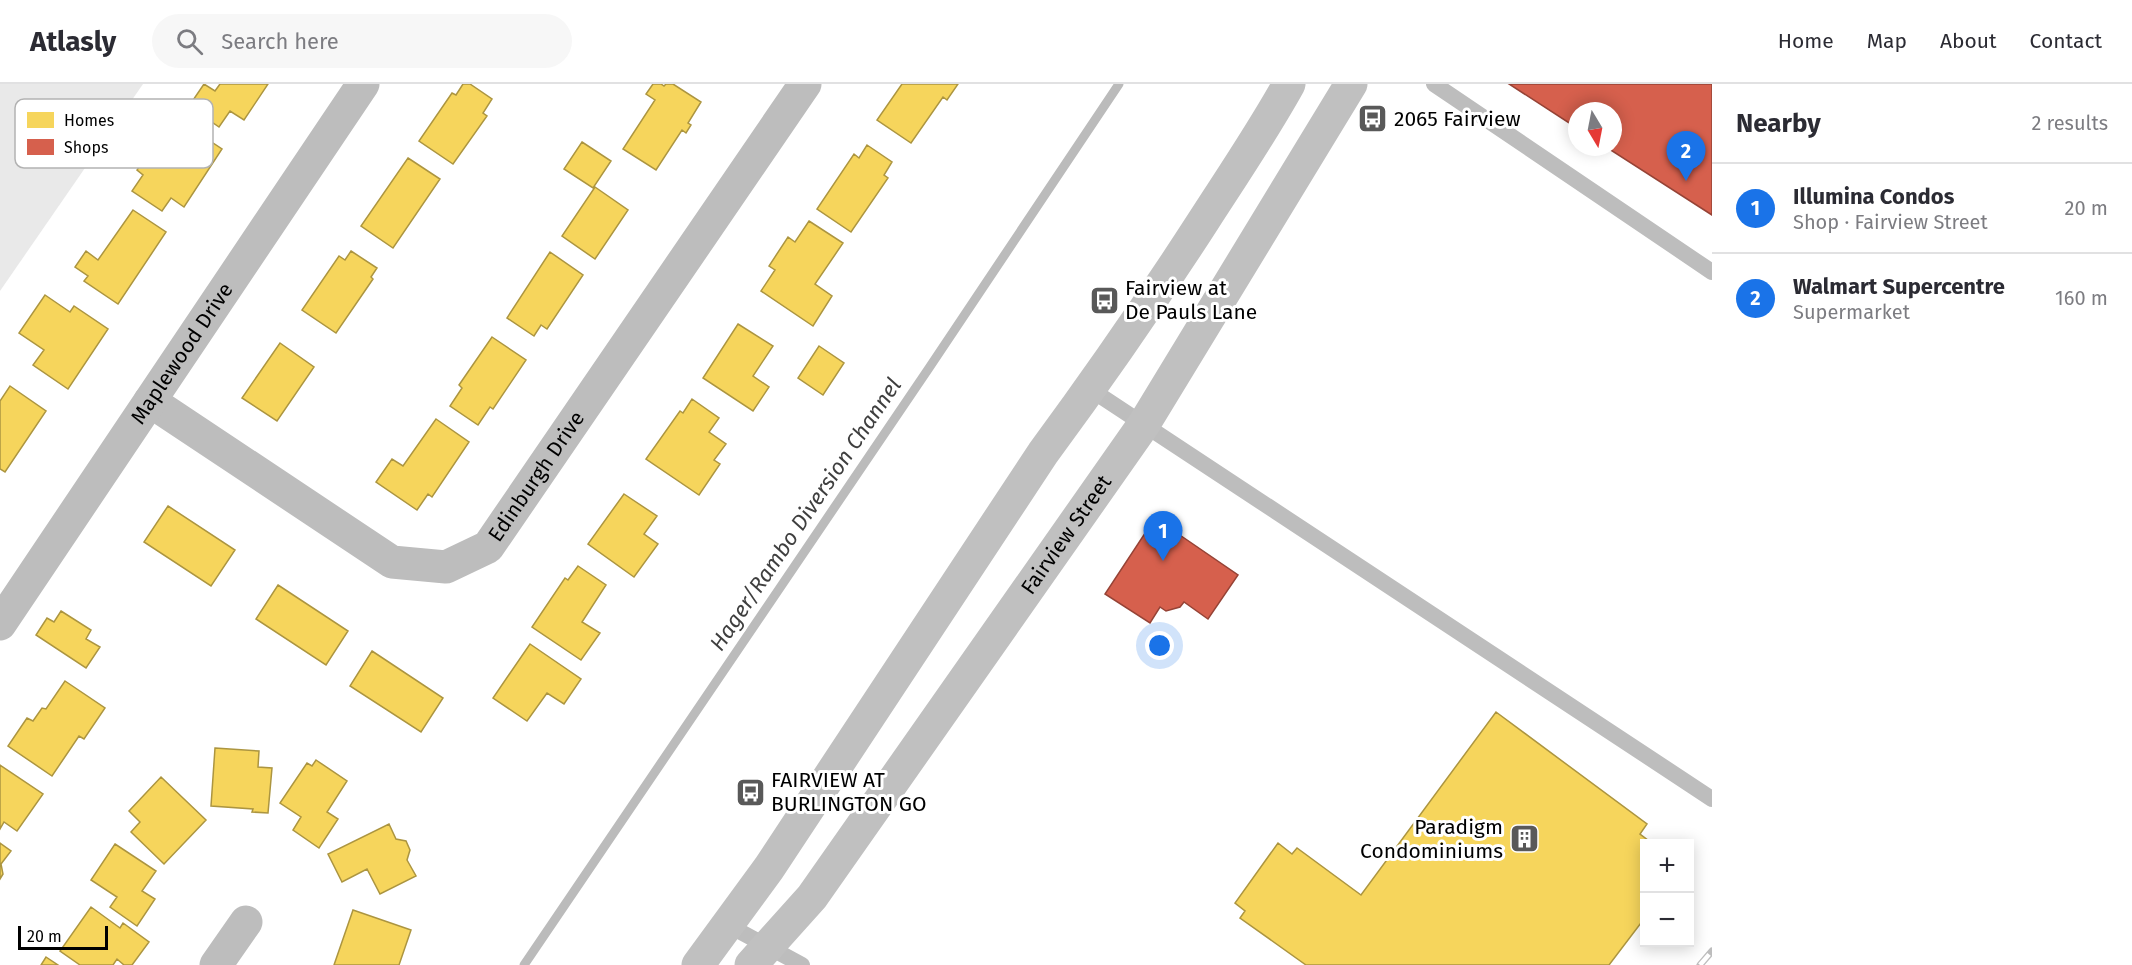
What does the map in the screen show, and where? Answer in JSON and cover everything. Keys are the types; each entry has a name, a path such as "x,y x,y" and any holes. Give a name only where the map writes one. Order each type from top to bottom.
{"main road":[{"path":"698,965 769,868 1043,453 1090,389 1188,244 1268,121 1289,84"},
{"name":"Fairview Street","path":"760,956 812,897 1144,424 1351,84"}],"street":[{"name":"Maplewood Drive","path":"0,624 363,84"},
{"name":"Edinburgh Drive","path":"150,401 392,562 446,567 489,547 805,84"},
{"path":"216,965 246,922"}],"lane":[{"path":"1434,84 1712,272"},
{"path":"1090,389 1712,799"},
{"path":"726,924 760,956 802,965"}],"shaded area":[{"path":"0,84 143,84 133,99 15,99 15,168 85,168 0,291"}],"building: Homes":[{"path":"204,84 215,91 220,84 268,84 244,120 230,111 219,127 213,123 213,99 194,99"},
{"path":"463,84 470,84 492,99 483,113 487,116 453,164 419,141 452,93 456,95"},
{"path":"653,84 664,86 673,84 701,102 688,123 691,125 686,133 682,130 656,170 623,149 655,100 646,94"},
{"path":"902,84 958,84 947,100 943,97 911,143 877,120"},
{"path":"582,142 611,161 593,188 564,169"},
{"path":"213,143 222,149 213,163"},
{"path":"867,145 892,162 884,175 888,178 851,232 817,209 854,154 859,158"},
{"path":"408,158 440,179 393,248 361,226"},
{"path":"138,168 210,168 184,207 171,198 162,211 132,191 143,175 137,170"},
{"path":"595,187 628,210 595,259 562,236"},
{"path":"133,210 166,232 118,304 84,281 88,276 75,267 86,251 98,260"},
{"path":"809,221 843,243 815,284 832,296 813,326 761,291 775,270 769,266 788,237 795,242"},
{"path":"351,251 377,268 371,277 373,279 336,333 302,310 339,256 345,260"},
{"path":"550,252 583,275 547,329 541,325 534,336 507,318"},
{"path":"45,295 70,312 74,306 108,329 68,389 33,365 44,350 19,333"},
{"path":"738,324 773,346 753,376 769,387 753,411 703,378"},
{"path":"492,337 526,360 493,409 490,407 478,425 450,406 462,388 459,385"},
{"path":"280,343 314,367 277,421 242,398"},
{"path":"819,346 844,363 823,395 798,378"},
{"path":"10,386 46,411 5,472 0,469 0,401"},
{"path":"692,399 719,418 709,432 726,444 714,460 720,464 699,495 646,459 680,411 683,413"},
{"path":"436,419 469,442 432,497 428,494 417,510 376,482 392,459 403,466"},
{"path":"624,494 657,516 644,534 658,544 634,577 588,544"},
{"path":"168,506 235,550 211,586 144,542"},
{"path":"578,566 606,585 582,622 600,633 581,660 532,627 565,578 568,580"},
{"path":"278,585 348,631 326,665 256,619"},
{"path":"61,611 91,630 86,639 100,647 86,668 36,635 47,618 54,622"},
{"path":"530,644 581,679 564,704 547,693 527,721 493,698"},
{"path":"372,651 443,698 421,732 350,686"},
{"path":"65,681 105,708 84,739 79,736 52,776 8,746 27,718 33,721 42,708 46,709"},
{"name":"Paradigm Condominiums","path":"1496,712 1647,824 1640,834 1646,839 1640,839 1640,924 1609,965 1306,965 1240,918 1245,911 1235,903 1278,843 1292,854 1297,848 1361,895"},
{"path":"215,748 259,751 258,767 272,768 268,813 252,812 253,809 211,806"},
{"path":"316,760 347,781 327,812 338,819 319,848 293,830 301,817 280,803 307,763 312,766"},
{"path":"0,765 43,794 17,831 4,822 0,829"},
{"path":"161,777 206,820 164,864 131,832 140,822 129,811"},
{"path":"389,824 396,839 406,841 410,850 407,860 416,876 380,894 367,869 342,882 328,854"},
{"path":"0,843 11,851 1,864 3,874 0,879"},
{"path":"115,844 156,871 142,891 155,899 137,926 110,907 117,897 91,880"},
{"path":"91,907 120,928 123,923 149,942 132,965 124,965 117,959 113,965 80,965 60,951"},
{"path":"353,910 411,930 399,965 334,965"},
{"path":"46,957 58,965 41,965"}],"building: Shops":[{"path":"1509,84 1712,84 1712,215 1620,156 1622,156 1622,102 1568,102 1568,122"},
{"path":"1155,518 1238,575 1208,619 1184,602 1180,607 1166,611 1160,607 1150,623 1105,594"}],"waterway":[{"name":"Hager/Rambo Diversion Channel","path":"524,965 1119,84"}],"railway":[{"path":"1700,965 1712,951"}],"place":[{"name":"2065 Fairview","path":"1373,119"},
{"name":"Walmart Supercentre","path":"1686,181"},
{"name":"Fairview at De Pauls Lane","path":"1104,300"},
{"name":"Illumina Condos","path":"1163,561"},
{"name":"FAIRVIEW AT BURLINGTON GO","path":"750,792"},
{"name":"Paradigm Condominiums","path":"1524,839"}]}
